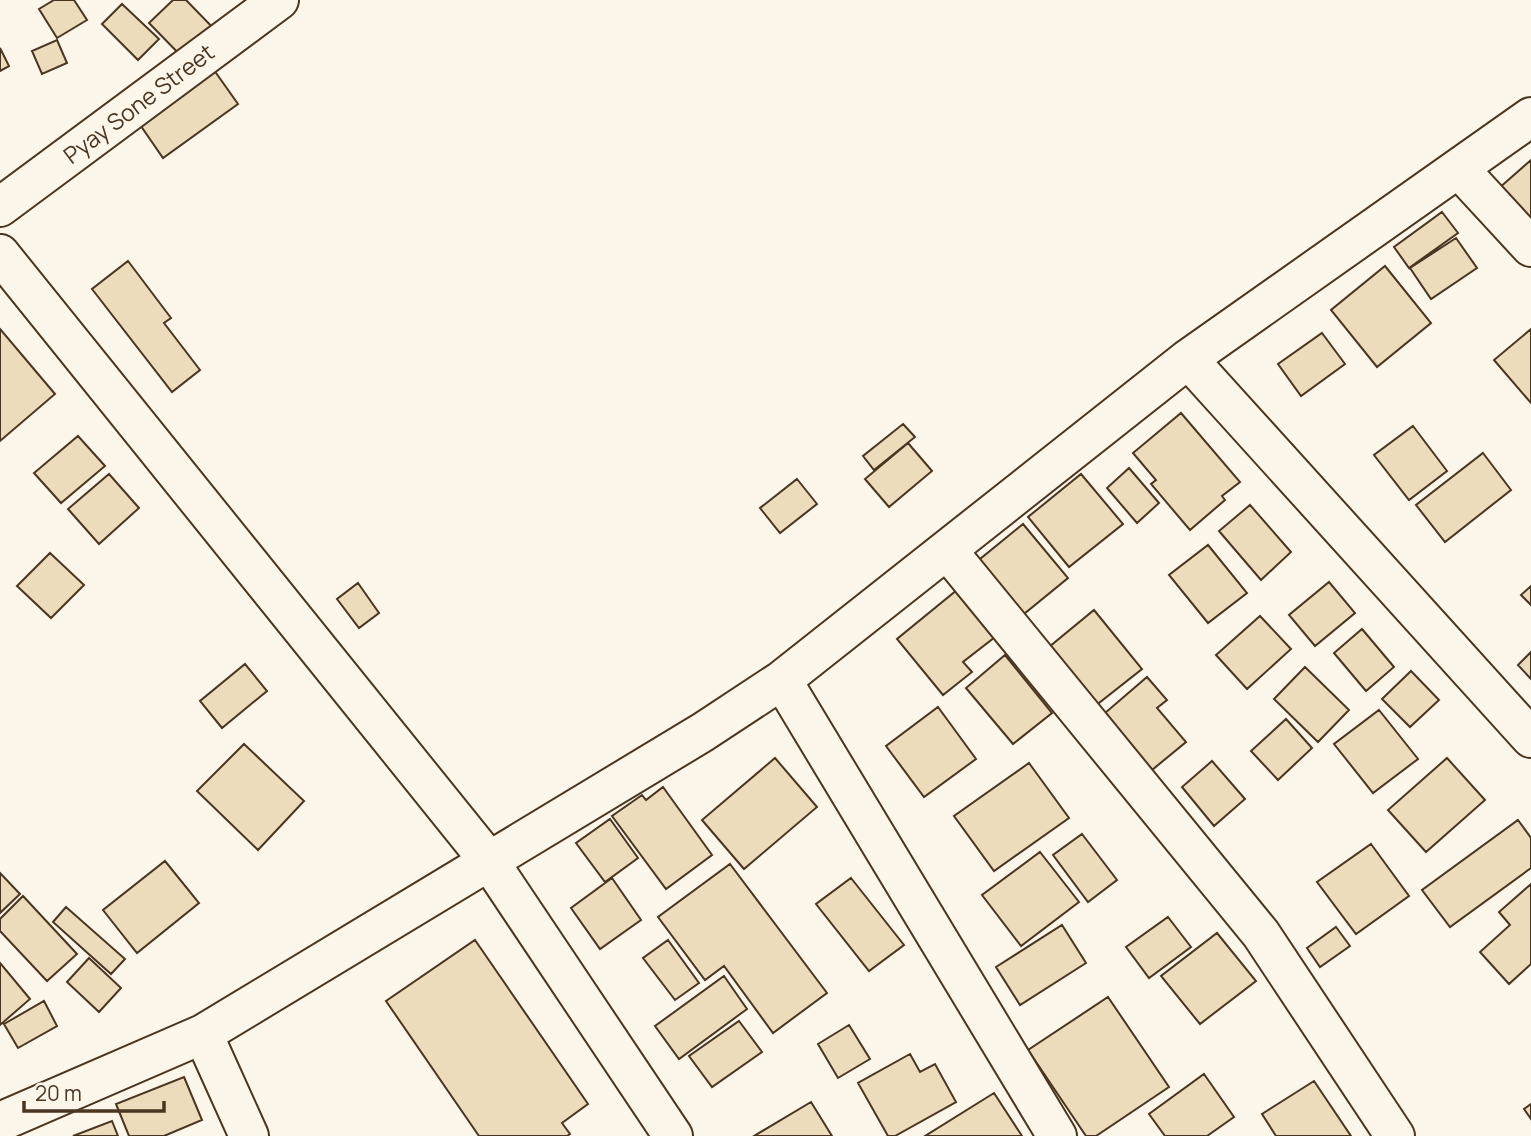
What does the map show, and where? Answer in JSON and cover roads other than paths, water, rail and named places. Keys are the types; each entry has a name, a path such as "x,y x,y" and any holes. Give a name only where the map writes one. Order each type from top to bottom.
{"street":[{"name":"Pyay Sone Street","path":"0,207 279,0"},
{"path":"0,1122 203,1034 703,732 782,680 1188,359 1460,170 1531,117"},
{"path":"1460,170 1531,247"},
{"path":"0,254 489,861 673,1136"},
{"path":"1188,359 1531,738"},
{"path":"947,550 1261,934 1395,1136"},
{"path":"782,680 1057,1136"},
{"path":"203,1034 249,1136"}]}
